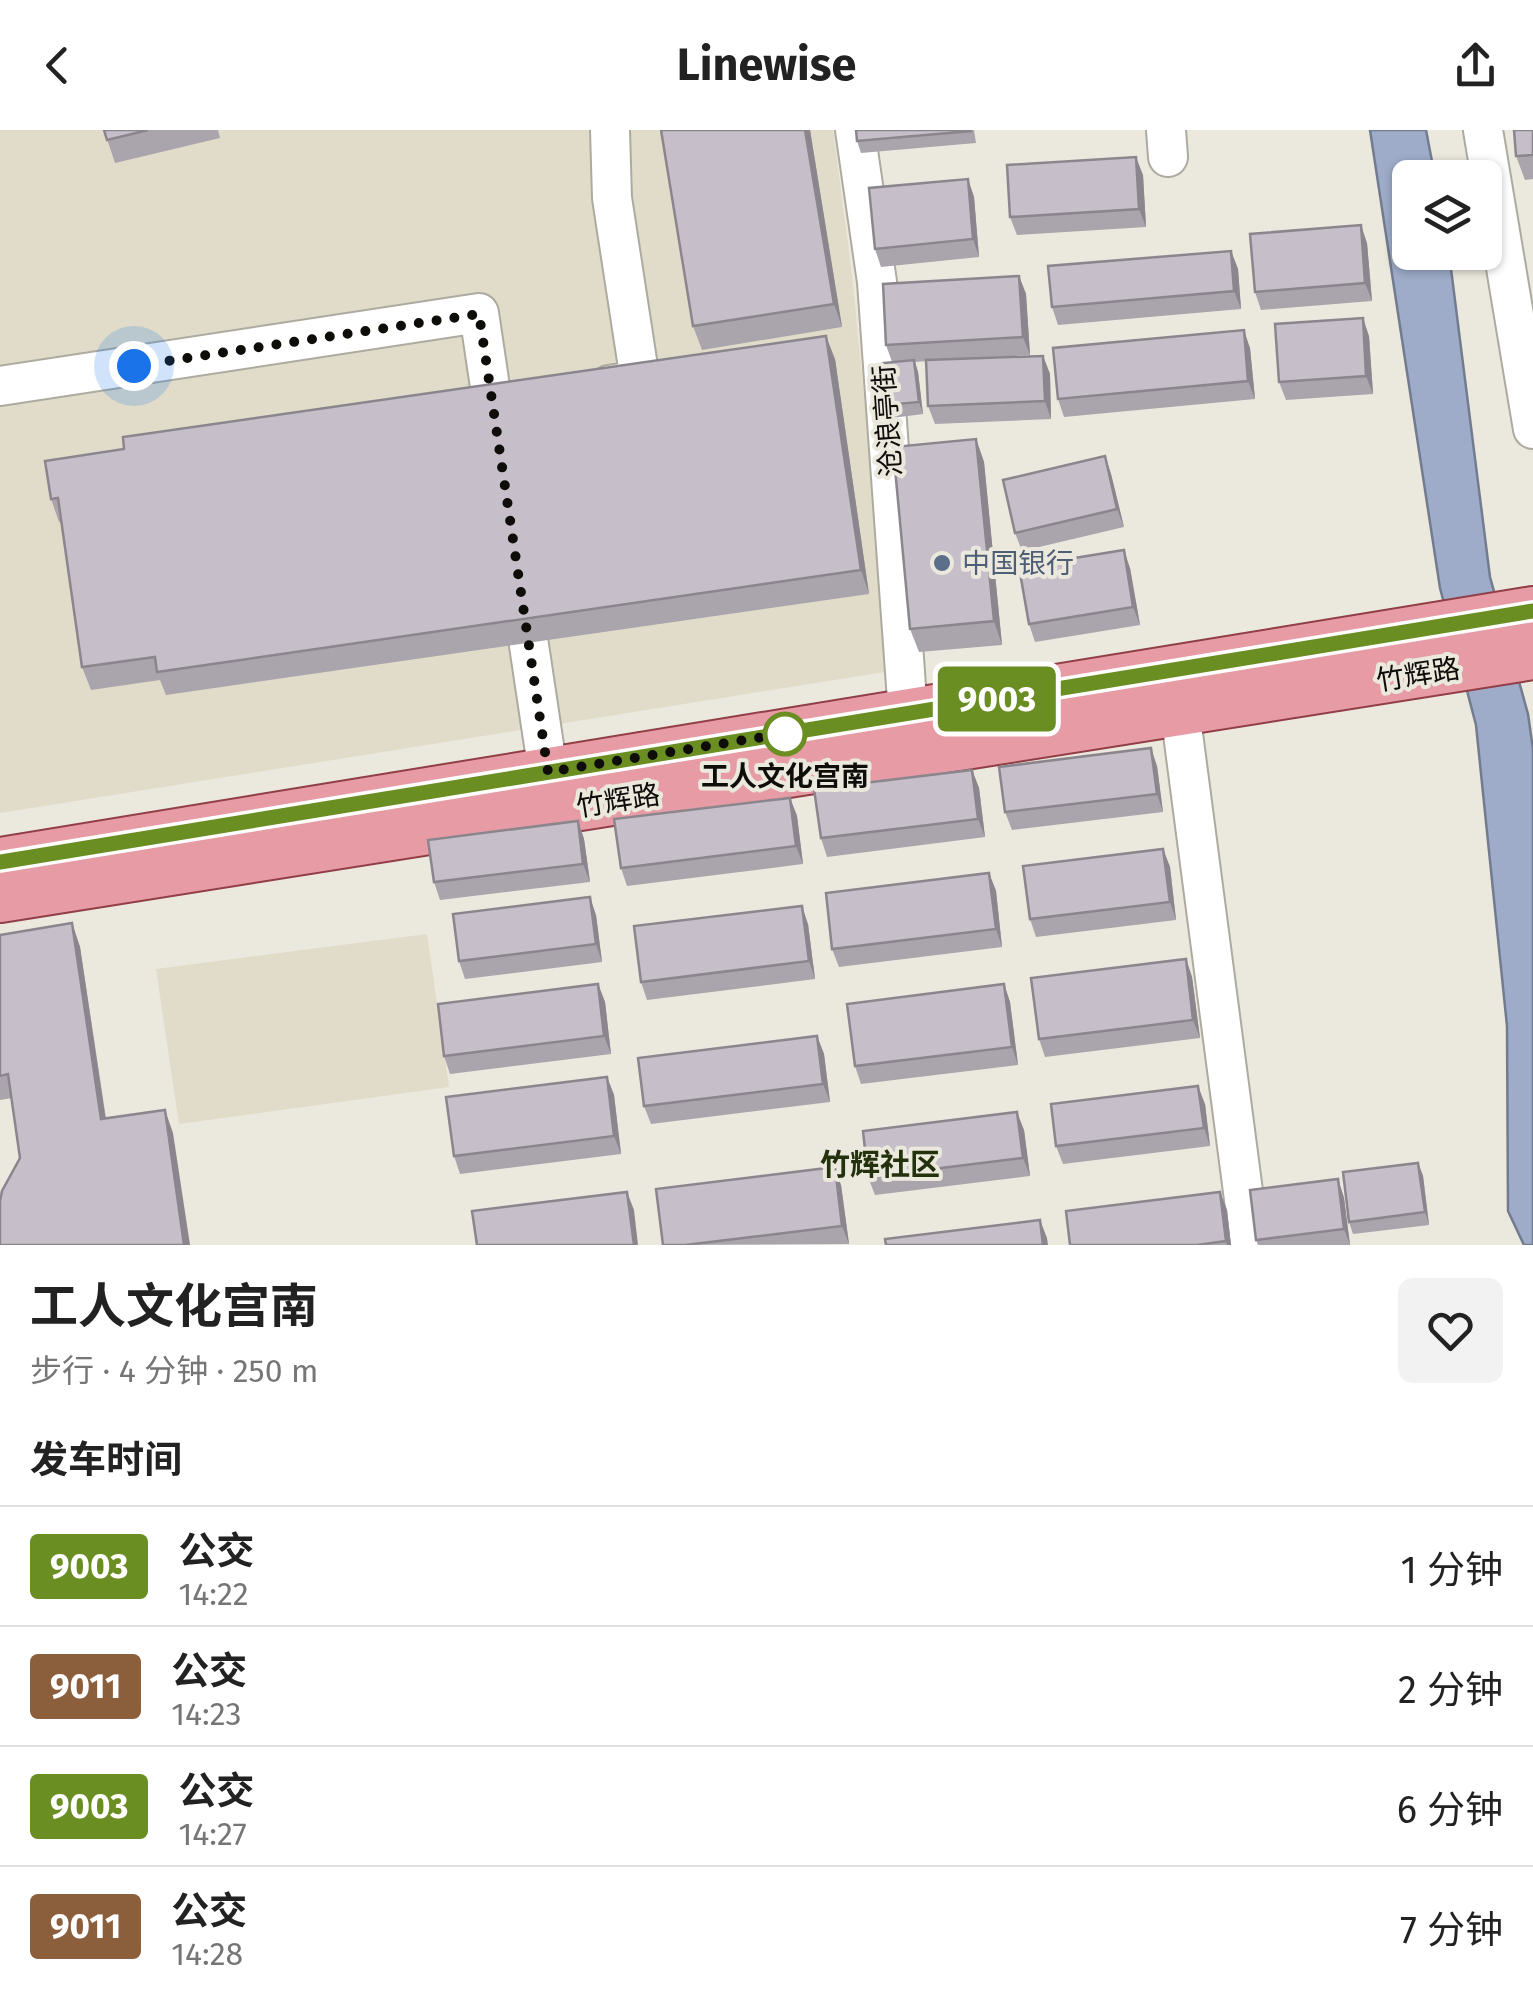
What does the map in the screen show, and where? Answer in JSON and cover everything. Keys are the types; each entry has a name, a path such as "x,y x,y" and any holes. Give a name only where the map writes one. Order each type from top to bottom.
{"main road":[{"name":"竹辉路","path":"0,862 908,714 1528,634"},
{"name":"竹辉路","path":"0,898 1180,712 1449,647"}],"street":[{"path":"530,397 640,380 612,198 610,130"},
{"name":"沧浪亭街","path":"855,130 877,282 908,714"},
{"path":"1483,130 1533,429"},
{"path":"0,386 479,314 530,397"},
{"path":"501,461 530,397"},
{"path":"516,558 548,772"},
{"path":"1180,712 1250,1245"}],"shaded area":[{"path":"0,130 833,130 852,274 891,671 0,813"},
{"path":"427,934 449,1087 179,1124 156,969"}],"water":[{"path":"1370,130 1426,130 1432,160 1392,160 1392,270 1451,270 1490,577 1528,714 1533,749 1533,1245 1524,1245 1508,1211 1507,1026 1476,725 1440,588"}],"building":[{"path":"104,130 148,130 107,140"},
{"path":"661,130 805,130 834,304 693,326"},
{"path":"856,130 971,130 971,131 857,141"},
{"path":"1514,130 1533,130 1533,155 1516,156"},
{"path":"1136,157 1139,209 1010,217 1007,165"},
{"path":"968,179 973,239 875,249 869,188"},
{"path":"1361,225 1365,283 1255,292 1250,234"},
{"path":"1231,251 1234,291 1052,307 1048,266"},
{"path":"1019,276 1023,337 886,345 883,284"},
{"path":"1363,318 1366,376 1279,382 1275,324"},
{"path":"1244,330 1248,381 1058,399 1053,348"},
{"path":"826,336 861,570 157,672 155,657 82,667 58,498 51,499 45,461 124,449 123,437"},
{"path":"1043,356 1045,401 928,406 926,360"},
{"path":"914,360 919,402 887,405 883,363"},
{"path":"976,439 994,621 910,629 893,447"},
{"path":"1105,456 1117,509 1015,533 1003,480"},
{"path":"1124,550 1133,607 1029,624 1019,567"},
{"path":"1151,748 1157,794 1005,812 999,767"},
{"path":"972,770 978,819 821,838 814,789"},
{"path":"790,798 796,846 621,868 614,819"},
{"path":"578,821 583,864 434,882 428,840"},
{"path":"1163,849 1170,902 1030,919 1023,866"},
{"path":"989,873 996,929 832,949 826,893"},
{"path":"590,897 596,944 459,961 453,914"},
{"path":"802,906 809,961 641,982 634,926"},
{"path":"72,923 101,1119 165,1110 184,1245 0,1245 2,1191 20,1158 8,1074 0,1076 0,935"},
{"path":"1186,959 1193,1020 1039,1039 1031,978"},
{"path":"598,984 604,1036 444,1056 438,1004"},
{"path":"1004,984 1012,1047 855,1066 847,1004"},
{"path":"817,1036 823,1084 644,1106 638,1058"},
{"path":"607,1077 614,1136 454,1156 446,1097"},
{"path":"1198,1086 1204,1128 1056,1146 1051,1104"},
{"path":"1017,1112 1023,1158 868,1177 863,1131"},
{"path":"1418,1163 1425,1212 1349,1222 1343,1172"},
{"path":"835,1167 842,1226 663,1245 656,1189"},
{"path":"1338,1179 1344,1229 1256,1240 1250,1190"},
{"path":"627,1192 634,1245 477,1245 472,1211"},
{"path":"1220,1192 1226,1241 1197,1245 1070,1245 1066,1211"},
{"path":"1040,1220 1043,1245 886,1245 885,1239"}],"bus line":[{"name":"9003","path":"0,862 1533,611"}],"place":[{"name":"中国银行","path":"942,563"},
{"name":"工人文化宫南","path":"785,734"}],"district":[{"name":"竹辉社区","path":"880,1165"}],"route":[{"path":"134,366 479,314 548,772 800,731 785,734"}]}
